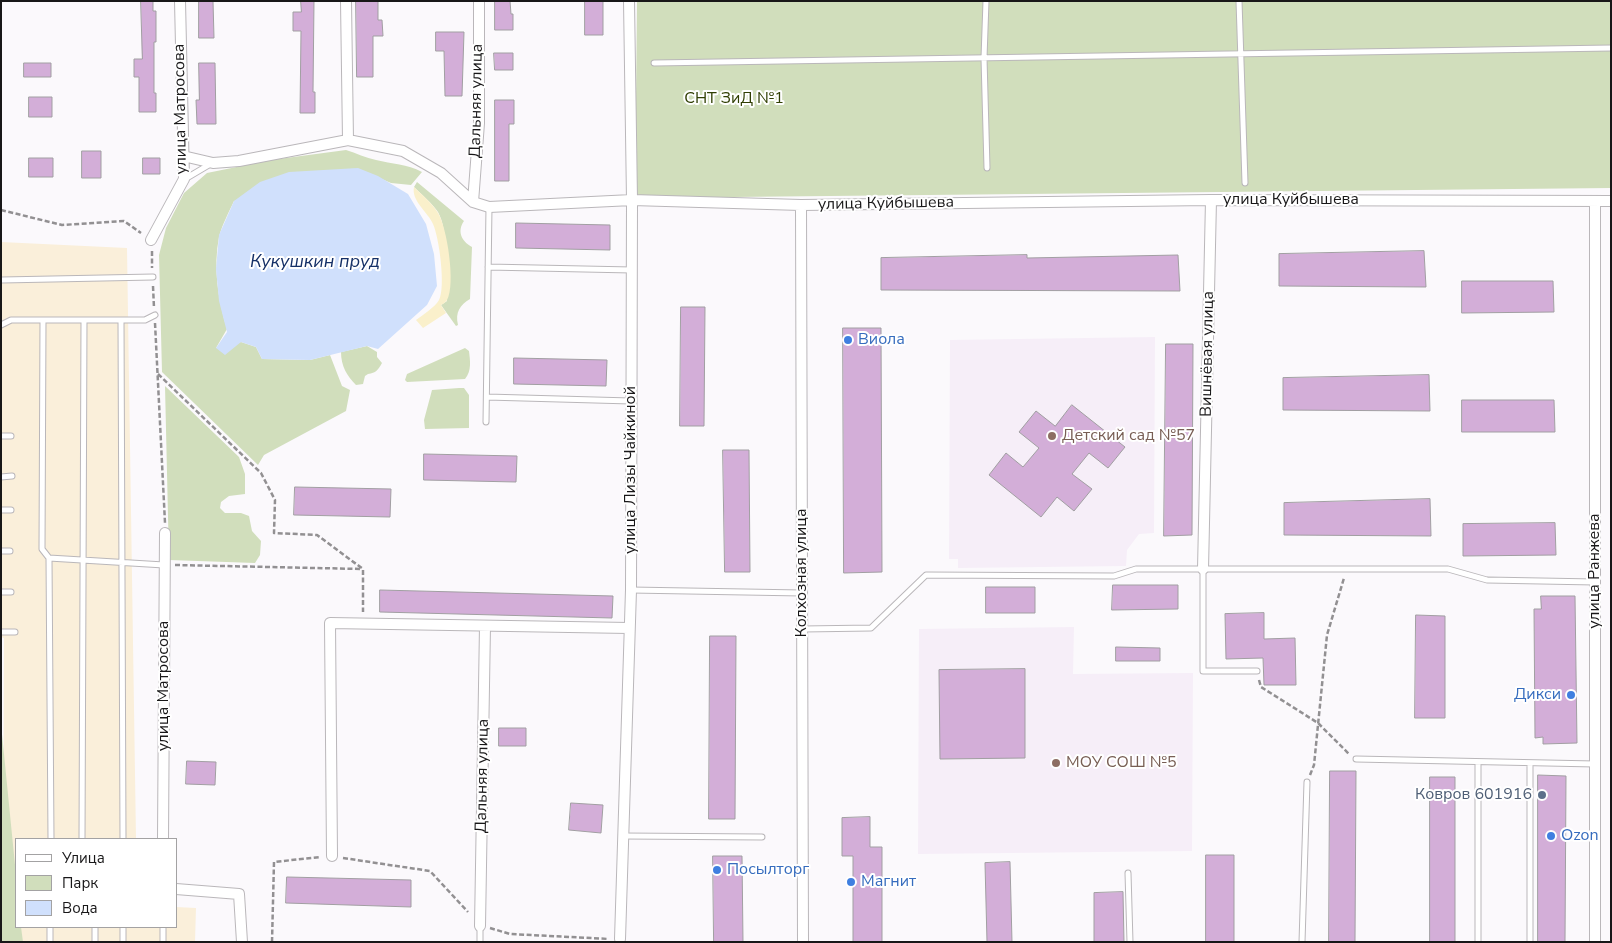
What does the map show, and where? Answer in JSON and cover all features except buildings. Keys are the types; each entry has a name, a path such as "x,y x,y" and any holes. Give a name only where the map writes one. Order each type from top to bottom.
{"street":[{"name":"улица Матросова","path":"151,240 184,179 180,1"},
{"path":"346,1 348,140"},
{"name":"Дальняя улица","path":"473,202 479,123 479,1"},
{"name":"улица Лизы Чайкиной","path":"620,939 631,590 632,200 629,1"},
{"name":"улица Куйбышева","path":"183,156 212,163 239,160 348,140 403,151 441,173 473,202 489,207 632,200 800,205 1211,200 1611,201"},
{"name":"Вишнёвая улица","path":"1203,569 1211,200"},
{"name":"улица Ранжева","path":"1595,201 1595,942"},
{"name":"Колхозная улица","path":"800,205 803,942"},
{"name":"улица Матросова","path":"163,838 165,533"},
{"path":"332,856 330,623 629,628"},
{"name":"Дальняя улица","path":"480,926 485,626"},
{"path":"178,888 239,894 242,942"}],"lane":[{"path":"986,1 984,58 987,168"},
{"path":"1239,1 1245,182"},
{"path":"654,63 1611,48"},
{"path":"184,179 212,163"},
{"path":"486,422 489,207"},
{"path":"488,268 632,270"},
{"path":"2,280 153,277"},
{"path":"1,325 11,320 145,320 155,315"},
{"path":"43,320 42,549 49,558 50,838"},
{"path":"82,838 84,320"},
{"path":"121,320 123,838"},
{"path":"486,397 631,401"},
{"path":"1,436 11,436"},
{"path":"1,477 12,476"},
{"path":"1,510 11,510"},
{"path":"1,551 10,550"},
{"path":"49,558 165,565"},
{"path":"802,628 871,628 926,575 1114,576 1136,569 1448,569 1487,580 1595,582"},
{"path":"1203,569 1203,671 1257,671"},
{"path":"631,590 802,592"},
{"path":"1,592 11,592"},
{"path":"1,632 15,632"},
{"path":"1356,759 1595,764"},
{"path":"1478,762 1478,942"},
{"path":"1530,764 1530,942"},
{"path":"1302,942 1306,782"},
{"path":"623,836 762,837"},
{"path":"1128,873 1130,942"},
{"path":"480,926 480,942"},
{"path":"50,928 50,942"},
{"path":"95,928 95,942"},
{"path":"123,928 123,942"},
{"path":"163,928 163,942"}],"path":[{"path":"1,210 62,225 124,221 151,240 165,533"},
{"path":"158,373 261,473 275,500 274,533 317,535 363,569"},
{"path":"165,565 363,569"},
{"path":"363,569 363,623"},
{"path":"1306,782 1314,766 1327,635 1347,569"},
{"path":"1257,671 1260,688 1318,723 1344,750 1356,759"},
{"path":"272,942 274,862 332,856 430,871 480,926 510,934 620,939"}],"shaded area":[{"path":"1,242 127,248 136,838 15,838 15,928 178,928 178,907 196,908 195,942 3,942 4,638 1,637"},
{"name":"Детский сад №57","path":"1155,337 1154,533 1139,534 1127,550 1126,566 958,568 958,559 949,559 950,340"},
{"name":"МОУ СОШ №5","path":"1074,627 1073,674 1193,673 1192,851 918,854 919,629"}],"green space":[{"name":"СНТ ЗиД №1","path":"637,1 1611,1 1611,188 635,198"},
{"path":"346,150 422,172 411,185 391,183 379,178 234,201 219,237 216,260 217,283 227,329 216,348 241,342 256,347 262,359 310,360 330,355 342,386 350,390 346,411 264,455 258,465 162,372 159,255 166,228 184,193 207,173 271,160"},
{"path":"417,182 464,221 461,228 461,236 472,247 470,299 459,309 457,316 458,325 456,326 441,305 447,301 447,268 442,220 436,209 414,187"},
{"path":"367,346 377,352 377,357 382,363 376,371 365,376 363,384 356,385 345,370 341,352"},
{"path":"465,348 469,351 470,369 465,379 407,382 405,380 407,374"},
{"path":"165,386 239,457 245,474 245,494 229,496 221,502 220,508 225,513 241,513 249,516 252,531 261,541 260,555 255,563 169,560"},
{"path":"464,388 469,395 469,428 425,429 424,420 432,390"},
{"path":"1,724 15,865 15,928 21,928 23,942 1,942"}],"sand":[{"path":"414,187 433,206 441,220 447,243 451,282 447,301 441,305 446,313 423,328 416,320 439,300 442,274 435,230 431,220 415,197"}],"water":[{"name":"Кукушкин пруд","path":"358,168 378,176 408,194 426,224 434,254 437,286 427,305 378,349 367,346 310,360 262,359 256,347 241,342 225,355 216,348 227,332 219,301 216,269 219,235 234,201 260,182 289,172"}],"place":[{"name":"Виола","path":"848,340"},
{"name":"Детский сад №57","path":"1052,436"},
{"name":"Дикси","path":"1571,695"},
{"name":"МОУ СОШ №5","path":"1056,763"},
{"name":"Ковров 601916","path":"1542,795"},
{"name":"Ozon","path":"1551,836"},
{"name":"Посылторг","path":"717,870"},
{"name":"Магнит","path":"851,882"}]}
